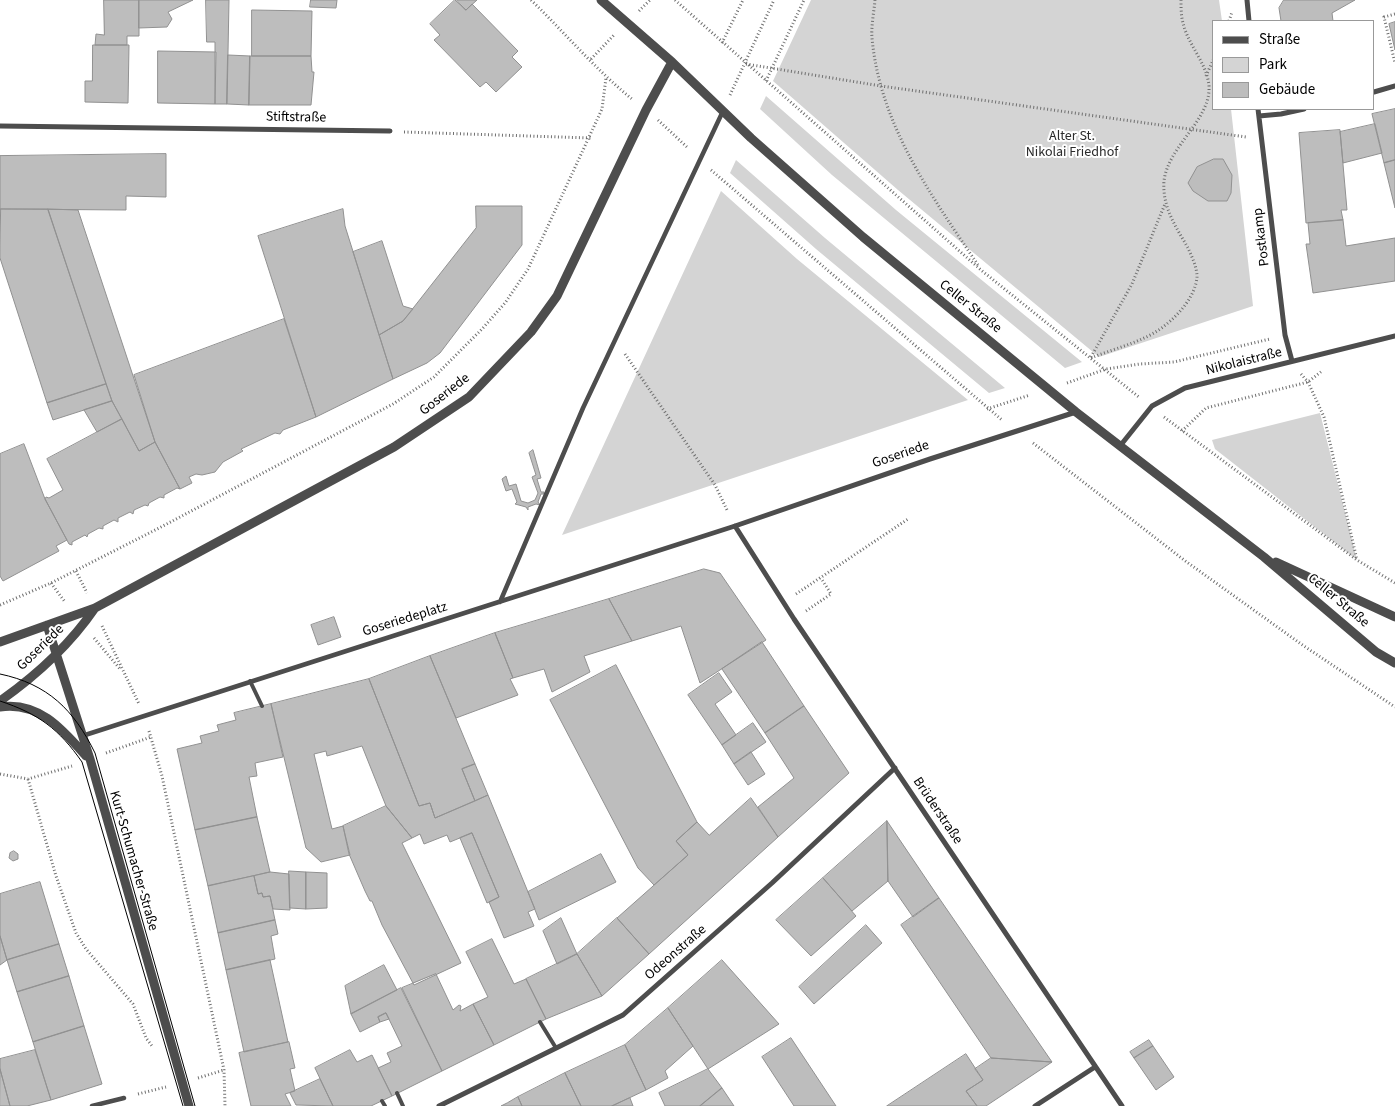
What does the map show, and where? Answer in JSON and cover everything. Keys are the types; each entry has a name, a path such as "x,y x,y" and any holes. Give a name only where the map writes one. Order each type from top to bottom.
{"street":[{"name":"Celler Straße","path":"601,0 672,62 723,111 863,237 1076,412 1264,557 1376,652 1395,663"},
{"path":"1247,0 1249,20"},
{"name":"Goseriede","path":"0,642 95,608 394,447 469,397 531,332 557,296 646,110 672,62"},
{"path":"1375,92 1395,86"},
{"name":"Postkamp","path":"1258,110 1285,335 1292,361"},
{"path":"1259,116 1299,110"},
{"path":"500,602 583,408 723,111"},
{"name":"Stiftstraße","path":"0,126 390,131"},
{"name":"Nikolaistraße","path":"1120,446 1152,406 1185,388 1395,336"},
{"name":"Goseriede","path":"735,526 1076,412"},
{"name":"Goseriedeplatz","path":"82,736 735,526"},
{"name":"Brüderstraße","path":"735,526 1122,1106"},
{"name":"Celler Straße","path":"1264,557 1395,617"},
{"name":"Goseriede","path":"0,701 28,681 58,655 95,608"},
{"name":"Kurt-Schumacher-Straße","path":"47,625 90,759 189,1106"},
{"path":"0,707 12,705 45,716 58,725 90,759"},
{"name":"Odeonstraße","path":"439,1106 623,1015 772,883 895,768"},
{"path":"1035,1106 1095,1067"},
{"path":"92,1106 124,1098"}],"lane":[{"path":"250,681 262,706"},
{"path":"540,1022 556,1048"},
{"path":"397,1093 404,1106"},
{"path":"382,1100 385,1106"}],"path":[{"path":"0,605 76,571 394,404 434,376 482,329 505,303 524,276 591,138 602,110 606,78 591,59 531,0"},
{"path":"675,0 745,64 981,270 1182,431 1357,560 1395,583"},
{"path":"722,43 742,0"},
{"path":"723,111 774,0"},
{"path":"766,81 804,0"},
{"path":"875,0 872,37 881,86 900,140 916,171 981,270"},
{"path":"1090,358 1145,338 1160,330 1183,306 1195,287 1197,275 1194,261 1165,204 1164,180 1172,157 1206,105 1209,86 1183,23 1181,0"},
{"path":"1395,14 1384,17 1395,63"},
{"path":"1206,77 1212,63"},
{"path":"745,64 881,86 1262,140"},
{"path":"390,131 591,138"},
{"path":"701,160 724,184 987,409 1065,465 1184,560 1301,644 1395,707"},
{"path":"1090,358 1132,284 1165,204"},
{"path":"987,409 1106,369 1174,362 1285,335"},
{"path":"615,340 715,486 735,526"},
{"path":"1182,431 1206,408 1308,382 1350,346"},
{"path":"1292,361 1308,382 1324,417 1357,560"},
{"path":"803,590 908,519"},
{"path":"76,571 87,592"},
{"path":"814,606 831,594 821,578"},
{"path":"102,625 144,716 162,776 224,1070 225,1106"},
{"path":"118,748 151,737"},
{"path":"0,774 9,778 28,779 74,765"},
{"path":"28,779 56,876 76,933 86,949 133,1004 146,1038 157,1052"},
{"path":"124,1098 224,1070"}],"green space":[{"name":"Alter St. Nikolai Friedhof","path":"811,0 1219,0 1222,20 1212,20 1212,110 1231,110 1253,306 1099,357 898,190 773,81"},
{"path":"766,96 896,210 1082,362 1065,368 832,175 760,109"},
{"path":"736,160 825,238 1005,388 989,393 816,249 730,173"},
{"path":"721,191 797,259 968,400 562,535"},
{"path":"1320,413 1357,560 1215,449 1212,440"}],"building":[{"path":"104,0 139,0 139,36 127,36 127,45 95,45 96,34 104,35"},
{"path":"139,0 193,0 168,12 172,19 167,27 139,28"},
{"path":"206,0 229,0 227,104 215,104 215,42 207,42"},
{"path":"311,0 337,0 336,8 310,7"},
{"path":"455,0 466,10 472,4 518,51 512,57 522,67 496,92 486,82 480,87 434,40 440,35 430,24"},
{"path":"457,0 477,0 466,10"},
{"path":"1284,0 1355,0 1332,13 1333,20 1281,20 1279,8"},
{"path":"252,10 312,11 311,56 252,56"},
{"path":"1395,22 1395,50 1389,24"},
{"path":"93,45 129,45 128,103 85,102 85,81 92,81"},
{"path":"158,51 216,52 215,104 158,103"},
{"path":"228,55 250,56 249,105 227,104"},
{"path":"250,56 311,56 312,72 314,72 311,105 249,105"},
{"path":"1395,109 1395,160 1384,163 1372,114"},
{"path":"1375,124 1382,153 1343,163 1340,132"},
{"path":"1340,130 1347,210 1341,210 1343,220 1306,223 1299,133"},
{"path":"166,154 166,197 126,196 126,210 0,209 0,156"},
{"path":"1214,159 1223,159 1232,175 1231,193 1227,201 1208,201 1193,191 1188,183 1197,167"},
{"path":"1395,160 1395,208 1384,163"},
{"path":"476,206 522,206 522,245 440,353 427,363 393,379 379,335 403,321 476,228"},
{"path":"1,209 48,209 106,384 47,403 0,258"},
{"path":"48,209 78,210 155,442 139,451 112,401"},
{"path":"343,209 345,226 393,379 316,417 258,236"},
{"path":"1343,220 1346,246 1395,238 1395,281 1313,293 1306,244 1310,244 1308,223"},
{"path":"382,241 403,306 413,309 403,321 379,335 353,252"},
{"path":"284,319 316,417 283,430 280,434 275,433 241,449 243,451 223,462 215,472 202,475 196,474 189,477 192,483 180,489 155,442 134,375"},
{"path":"106,384 112,401 53,420 47,403"},
{"path":"112,401 122,419 97,432 84,410"},
{"path":"122,419 139,451 155,442 180,489 177,488 164,495 164,498 160,497 149,503 148,506 145,505 134,510 133,514 130,512 118,518 118,522 114,520 103,526 103,529 99,528 88,534 87,537 85,535 72,542 72,545 69,544 45,499 63,490 47,459"},
{"path":"24,444 45,499 67,540 56,546 59,551 3,581 0,576 0,454"},
{"path":"533,450 541,478 537,479 541,492 544,492 544,494 541,494 538,502 540,505 536,504 528,507 528,510 526,507 515,504 517,502 512,489 506,491 502,479 506,476 509,486 516,484 521,501 528,503 535,500 538,493 532,477 536,475 529,453"},
{"path":"704,569 720,573 766,640 700,683 681,626 632,641 609,599"},
{"path":"609,599 632,641 584,656 590,672 552,692 544,669 513,678 495,633"},
{"path":"334,617 341,637 318,645 311,625"},
{"path":"495,633 513,678 510,679 518,695 456,718 430,656"},
{"path":"762,642 804,706 765,733 722,669"},
{"path":"430,656 475,764 462,769 475,801 435,818 430,803 419,806 369,679"},
{"path":"616,665 697,822 676,841 688,855 654,885 638,868 550,700"},
{"path":"719,673 732,692 715,704 736,735 722,745 688,695"},
{"path":"369,679 419,806 430,803 435,818 488,795 535,909 528,912 534,926 504,938 489,902 499,897 472,833 450,842 447,835 424,844 420,834 412,838 386,806 362,746 327,756 326,751 314,754 332,829 343,826 350,855 321,862 306,848 271,704"},
{"path":"271,704 283,757 255,763 257,776 249,777 257,817 195,830 177,749 202,743 200,736 219,731 217,725 236,720 234,713"},
{"path":"804,706 849,773 778,837 758,807 794,778 765,733"},
{"path":"753,723 766,742 734,764 722,745"},
{"path":"751,752 765,774 748,785 734,764"},
{"path":"475,764 488,795 475,801 462,769"},
{"path":"751,798 778,837 649,954 617,918 688,855 676,841 697,822 709,835"},
{"path":"386,806 412,838 402,843 461,963 414,985 382,925 372,901 370,901 365,891 349,854 343,826"},
{"path":"257,817 270,872 208,886 195,830"},
{"path":"887,821 888,881 852,911 823,878"},
{"path":"887,821 939,898 913,917 888,881"},
{"path":"472,833 499,897 487,903 460,838"},
{"path":"14,851 18,854 18,859 13,861 9,858 10,853"},
{"path":"601,854 616,882 539,920 528,892"},
{"path":"289,871 306,872 306,909 290,908"},
{"path":"270,872 289,874 290,910 273,909 270,896 263,897 262,893 258,894 254,876"},
{"path":"306,872 327,873 327,908 306,909"},
{"path":"254,876 258,894 262,893 263,897 270,896 275,920 218,933 208,886"},
{"path":"823,878 856,916 811,956 776,920"},
{"path":"40,882 59,944 7,960 0,936 0,894"},
{"path":"939,898 1052,1062 991,1058 901,925"},
{"path":"561,918 577,954 557,964 543,931"},
{"path":"617,918 649,954 602,996 577,954"},
{"path":"275,920 278,934 271,936 275,959 226,970 218,933"},
{"path":"866,925 882,943 814,1004 799,987"},
{"path":"0,936 7,960 0,965"},
{"path":"492,939 514,984 526,979 546,1019 494,1045 473,1004 488,997 466,952"},
{"path":"59,944 69,976 17,992 7,960"},
{"path":"577,954 602,996 546,1019 526,979"},
{"path":"270,960 288,1042 244,1052 226,970"},
{"path":"722,960 779,1024 708,1069 668,1008"},
{"path":"384,965 397,990 351,1014 345,986"},
{"path":"436,974 453,1010 459,1005 461,1006 460,1011 473,1004 494,1045 442,1071 402,988"},
{"path":"69,976 84,1026 33,1042 17,992"},
{"path":"401,988 442,1071 392,1096 378,1068 391,1062 387,1053 402,1046 386,1013 378,1017 380,1022 360,1032 351,1014"},
{"path":"668,1008 693,1046 665,1071 668,1078 646,1090 625,1045"},
{"path":"386,1013 389,1019 380,1022 378,1017"},
{"path":"84,1026 102,1084 51,1100 33,1042"},
{"path":"791,1038 836,1106 794,1106 762,1057"},
{"path":"1149,1040 1153,1046 1134,1058 1130,1052"},
{"path":"289,1042 295,1068 290,1069 295,1091 285,1094 291,1106 251,1106 239,1053"},
{"path":"625,1045 646,1090 612,1106 581,1106 565,1073"},
{"path":"1153,1046 1174,1077 1156,1090 1134,1058"},
{"path":"35,1050 51,1100 27,1106 10,1106 0,1069 0,1059"},
{"path":"350,1050 357,1062 372,1055 392,1096 371,1106 333,1106 315,1068"},
{"path":"966,1054 983,1080 966,1091 977,1106 887,1106"},
{"path":"991,1058 1052,1062 986,1106 977,1106 966,1091 983,1080 975,1069"},
{"path":"0,1069 10,1106 0,1106"},
{"path":"708,1069 722,1088 700,1106 665,1106 659,1093"},
{"path":"565,1073 581,1106 522,1106 518,1097"},
{"path":"320,1079 333,1106 296,1105 290,1093"},
{"path":"722,1088 734,1106 700,1106"},
{"path":"518,1097 522,1106 501,1106 507,1103"},
{"path":"630,1098 633,1106 612,1106"}],"tram line":[{"path":"0,674 32,685 58,701 78,724 95,753 195,1106"},
{"path":"0,701 26,711 47,724 65,740 82,762 183,1106"}]}
